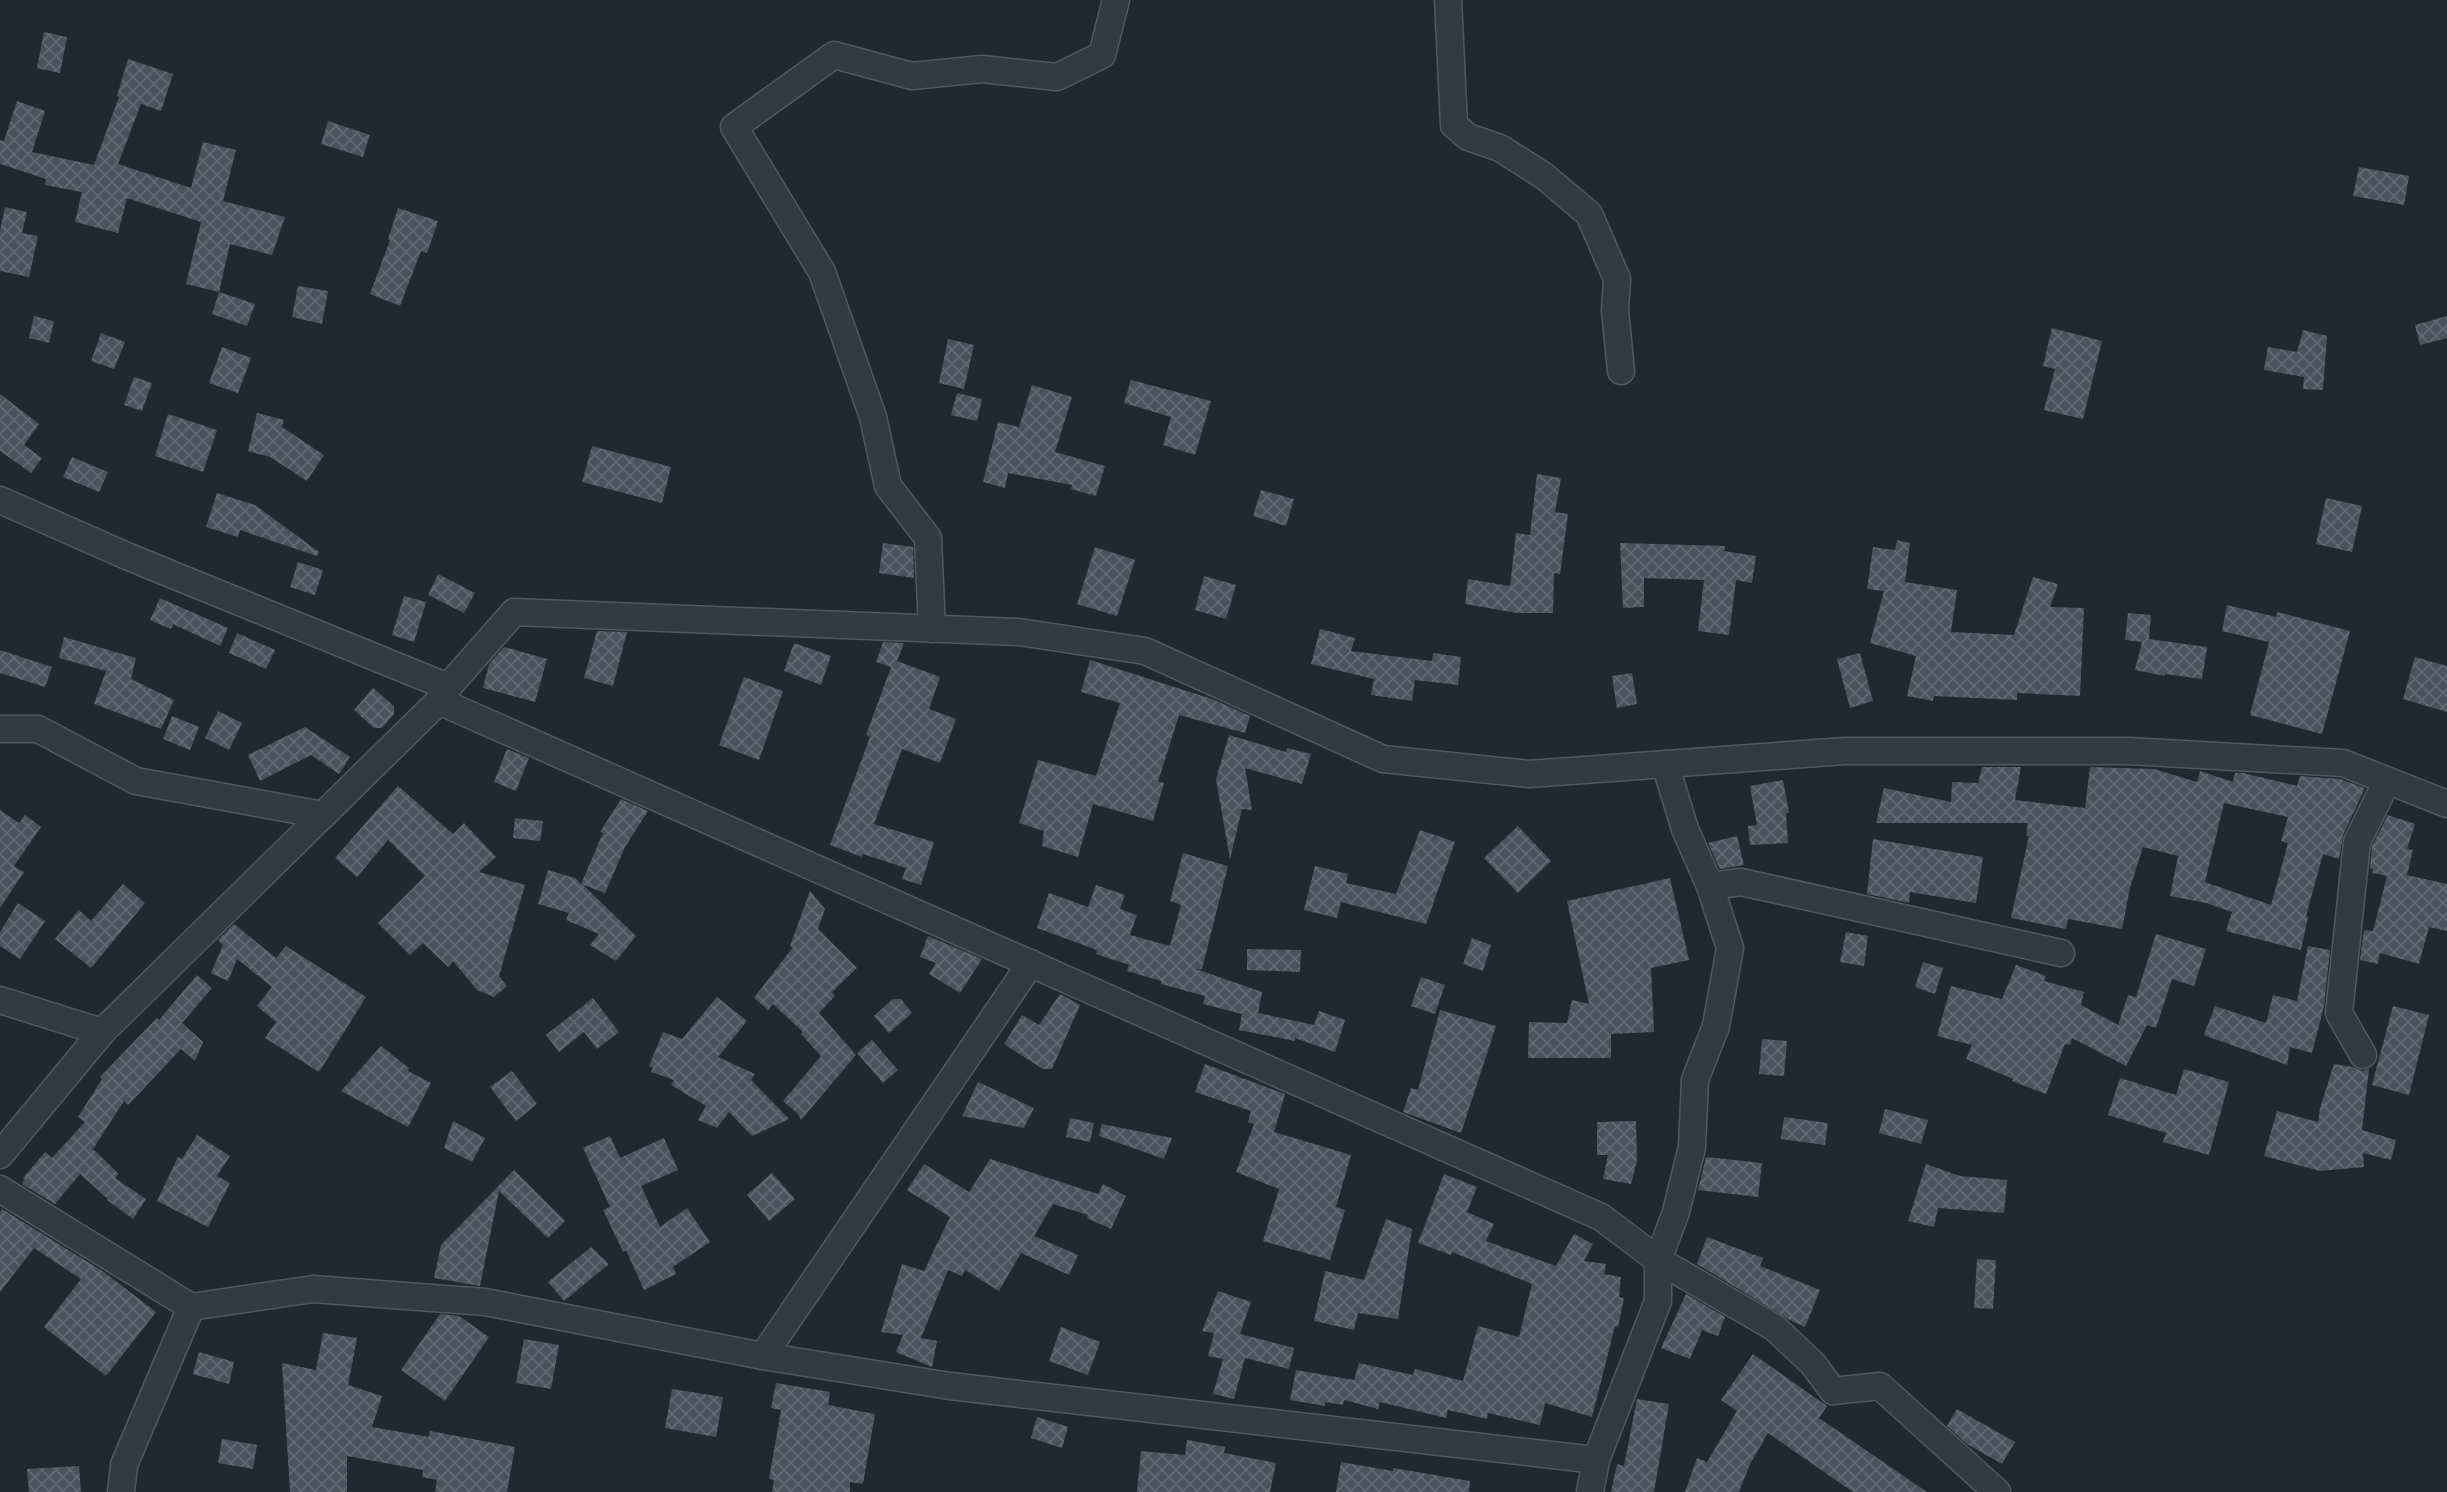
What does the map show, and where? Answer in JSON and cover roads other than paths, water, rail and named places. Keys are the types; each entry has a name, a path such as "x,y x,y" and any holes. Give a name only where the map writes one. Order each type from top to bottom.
{"street":[{"path":"932,629 928,538 888,486 873,417 822,272 734,127 834,55 912,76 982,69 1057,77 1102,55 1116,0"},
{"path":"1448,0 1454,125 1468,137 1500,148 1544,176 1589,214 1617,279 1615,310 1621,371"},
{"path":"0,500 444,694 1031,963 1601,1217 1658,1260 1775,1328 1813,1364 1833,1391 1880,1386 1997,1492"},
{"path":"0,1155 102,1032 444,694 514,612 1019,632 1145,651 1383,759 1529,774 1846,751 2129,751 2343,763 2447,804"},
{"path":"0,729 38,729 136,780 323,815"},
{"path":"1590,1492 1596,1460 1658,1301 1658,1260 1676,1212 1692,1147 1695,1080 1716,1026 1730,948 1710,886 1685,829 1665,764"},
{"path":"2363,1055 2339,1013 2357,842 2388,781"},
{"path":"1710,886 1741,882 2061,953"},
{"path":"763,1356 1031,963"},
{"path":"0,1000 102,1032"},
{"path":"0,1189 191,1307 313,1289 485,1302 763,1356 950,1386 1596,1460"},
{"path":"121,1492 124,1465 191,1307"}]}
